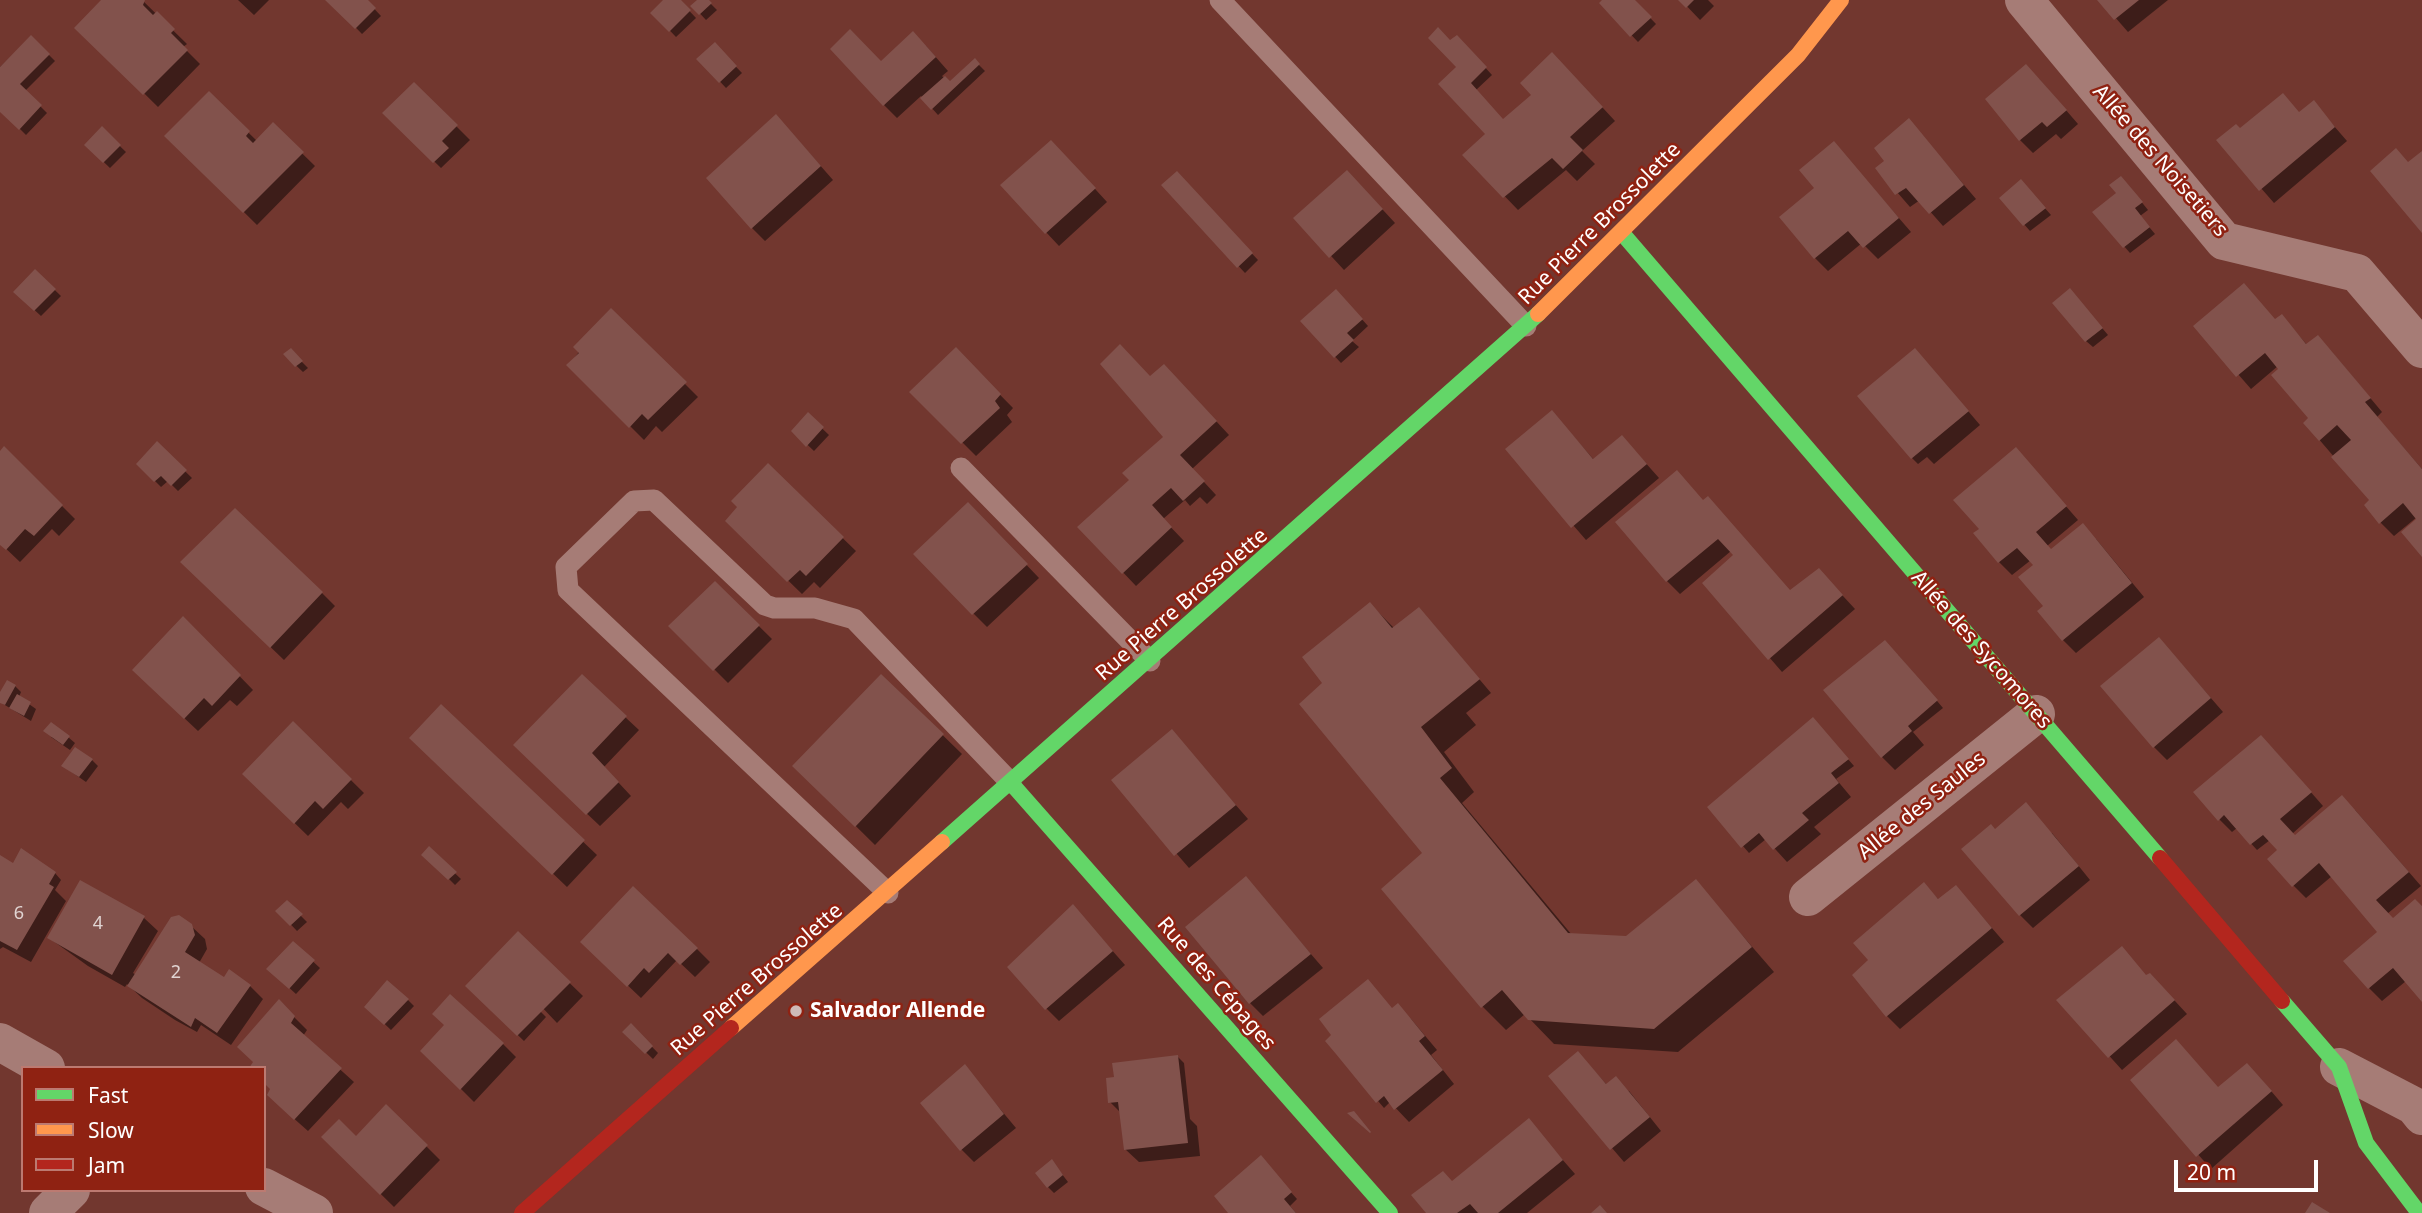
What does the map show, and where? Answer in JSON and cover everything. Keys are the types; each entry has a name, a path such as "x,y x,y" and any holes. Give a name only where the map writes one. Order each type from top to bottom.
{"street":[{"name":"Rue Pierre Brossolette","path":"523,1213 1526,326 1798,55 1841,0"},
{"name":"Allée des Noisetiers","path":"2024,0 2224,241 2357,273 2422,349"},
{"name":"Allée des Sycomores","path":"1622,233 2339,1067 2366,1143 2419,1213"},
{"name":"Allée des Saules","path":"1808,897 2036,714"},
{"name":"Rue des Cépages","path":"1011,783 1390,1213"},
{"path":"0,1042 42,1066"},
{"name":"Allée des Sycomores","path":"2339,1067 2414,1106 2422,1116"},
{"path":"266,1188 314,1213"},
{"path":"48,1213 69,1192"}],"lane":[{"path":"1220,0 1526,326"},
{"path":"961,468 1150,661"},
{"path":"888,893 568,590 566,567 634,501 654,500 765,604 774,608 815,608 854,619 1011,783"}],"building":[{"path":"101,0 145,0 143,5 153,15 157,11 175,29 171,33 188,50 143,95 74,28"},
{"path":"325,0 368,0 376,8 355,29"},
{"path":"663,0 681,0 691,10 669,32 650,13"},
{"path":"697,0 709,0 712,3 699,15 690,6"},
{"path":"1602,0 1635,0 1652,17 1630,37 1599,3"},
{"path":"1678,0 1694,0 1686,8"},
{"path":"2097,0 2139,0 2114,20"},
{"path":"1438,27 1450,40 1457,35 1487,67 1471,83 1503,119 1531,95 1520,83 1552,52 1603,107 1570,137 1583,150 1563,169 1552,158 1503,198 1462,155 1485,134 1438,84 1456,67 1428,38"},
{"path":"850,29 881,61 913,31 936,57 883,106 830,49"},
{"path":"31,35 50,54 20,84 42,105 19,130 0,112 0,67"},
{"path":"715,42 737,66 719,83 696,59"},
{"path":"975,58 980,64 931,110 920,98 945,76 950,81"},
{"path":"2026,64 2067,110 2047,127 2042,122 2019,141 1985,99"},
{"path":"414,82 458,125 442,141 449,148 433,163 382,113"},
{"path":"209,91 250,131 246,136 253,143 273,122 304,152 243,213 164,136"},
{"path":"2283,93 2299,112 2314,100 2335,127 2259,191 2216,140 2236,124 2240,128"},
{"path":"776,114 821,166 751,229 706,178"},
{"path":"1909,118 1964,185 1929,214 1906,188 1895,195 1875,168 1884,161 1874,148"},
{"path":"102,126 121,145 103,163 84,145"},
{"path":"1051,140 1096,188 1045,234 1000,185"},
{"path":"1834,141 1899,218 1863,248 1848,231 1814,259 1779,217 1814,188 1799,170"},
{"path":"2396,148 2408,162 2422,151 2422,233 2370,171"},
{"path":"1347,170 1383,209 1329,258 1293,218"},
{"path":"1177,171 1253,253 1237,268 1161,185"},
{"path":"2121,176 2143,202 2135,208 2150,227 2123,248 2092,212 2116,193 2109,185"},
{"path":"2021,179 2046,208 2023,226 1999,198"},
{"path":"35,269 56,289 34,311 13,292"},
{"path":"2244,283 2275,319 2282,314 2306,344 2318,335 2371,398 2365,402 2422,469 2422,557 2401,532 2416,519 2403,503 2379,524 2364,505 2369,500 2331,457 2351,440 2337,425 2319,441 2303,423 2308,418 2271,375 2278,369 2265,353 2236,377 2193,326"},
{"path":"2070,288 2103,328 2085,342 2052,303"},
{"path":"1336,289 1363,319 1347,333 1354,340 1334,358 1300,321"},
{"path":"611,308 687,382 648,420 642,414 629,428 566,365 579,353 573,347"},
{"path":"1120,344 1150,376 1164,364 1217,421 1180,455 1205,481 1183,501 1171,488 1152,505 1172,527 1122,574 1077,527 1129,480 1122,473 1163,437 1100,364"},
{"path":"956,347 1001,394 995,401 1000,408 961,444 909,392"},
{"path":"291,348 303,361 295,367 283,354"},
{"path":"1915,348 1969,411 1911,459 1857,396"},
{"path":"1552,410 1593,459 1622,435 1647,464 1571,528 1505,449"},
{"path":"808,412 824,427 806,447 791,431"},
{"path":"157,441 187,470 171,486 161,476 154,482 136,464"},
{"path":"4,446 63,505 34,536 25,529 6,550 0,545 0,451"},
{"path":"2016,447 2067,506 2036,532 2051,549 2083,523 2132,583 2062,641 2037,611 2043,606 2018,577 2033,565 2017,548 1998,563 1973,533 1979,529 1953,500"},
{"path":"768,463 844,537 806,576 800,570 787,582 725,521 737,507 731,501"},
{"path":"1677,470 1703,500 1708,496 1790,590 1819,568 1843,595 1768,660 1702,583 1733,555 1718,539 1666,582 1615,522"},
{"path":"968,502 1028,564 972,615 913,554"},
{"path":"235,508 323,592 270,648 180,562"},
{"path":"715,581 760,625 713,671 668,626"},
{"path":"1370,602 1392,628 1419,607 1480,679 1421,727 1452,768 1440,778 1568,933 1626,936 1696,879 1752,947 1654,1029 1528,1020 1502,990 1481,1008 1381,889 1422,853 1299,704 1322,683 1302,657"},
{"path":"183,616 241,675 212,706 204,698 184,719 132,670"},
{"path":"2159,637 2211,698 2153,748 2100,686"},
{"path":"1885,640 1938,700 1908,726 1912,731 1881,758 1823,690"},
{"path":"582,674 627,716 592,753 619,782 586,815 513,745"},
{"path":"881,674 944,734 855,827 792,766"},
{"path":"7,680 16,685 5,705 0,703 0,692"},
{"path":"17,694 31,702 24,716 9,708"},
{"path":"441,704 585,840 552,875 409,738"},
{"path":"1813,717 1849,759 1831,773 1839,783 1802,813 1809,820 1773,850 1759,833 1741,848 1707,807"},
{"path":"293,721 352,779 323,809 315,801 294,824 242,774"},
{"path":"51,722 70,736 63,745 43,731"},
{"path":"1172,729 1236,805 1174,856 1111,780"},
{"path":"2261,735 2312,792 2280,819 2295,835 2342,795 2409,872 2376,900 2393,918 2415,899 2422,906 2422,1002 2393,968 2368,989 2343,961 2377,932 2319,863 2292,887 2267,859 2277,850 2263,835 2250,845 2224,815 2218,821 2193,792"},
{"path":"75,747 93,759 79,777 61,766"},
{"path":"2026,802 2079,866 2019,916 1961,849 1991,824 1995,829"},
{"path":"429,846 457,872 448,880 421,855"},
{"path":"21,848 56,872 49,884 54,887 17,950 0,941 0,855 13,863"},
{"path":"1246,876 1311,954 1249,1004 1185,927"},
{"path":"80,880 145,916 112,975 47,938"},
{"path":"1924,882 1938,899 1956,885 1992,928 1886,1017 1852,975 1868,960 1853,943"},
{"path":"633,886 698,948 680,965 668,953 649,973 644,968 627,987 580,942"},
{"path":"287,900 303,914 290,926 275,911"},
{"path":"1073,904 1113,951 1045,1010 1007,967"},
{"path":"179,915 192,924 195,935 185,952 224,977 229,969 251,985 217,1033 195,1018 191,1027 127,986 171,917"},
{"path":"518,931 571,982 517,1036 465,986"},
{"path":"293,941 315,960 289,989 266,969"},
{"path":"2122,946 2146,975 2150,973 2175,1000 2108,1058 2056,1000"},
{"path":"1368,979 1392,1008 1398,1003 1425,1036 1419,1041 1443,1070 1394,1110 1384,1096 1376,1103 1325,1041 1331,1035 1319,1019"},
{"path":"387,980 409,999 384,1025 364,1007"},
{"path":"450,994 504,1043 460,1090 420,1051 444,1025 432,1014"},
{"path":"279,999 295,1016 291,1023 342,1068 294,1120 267,1095 270,1089 266,1085 266,1066 250,1066 253,1062 237,1047"},
{"path":"631,1023 653,1046 645,1054 622,1032"},
{"path":"2176,1039 2218,1087 2247,1063 2272,1091 2196,1157 2130,1080"},
{"path":"1578,1051 1606,1084 1616,1076 1650,1117 1610,1150 1548,1076"},
{"path":"1178,1055 1188,1143 1124,1150 1118,1102 1108,1103 1106,1078 1114,1077 1112,1063"},
{"path":"965,1064 1004,1114 960,1151 920,1103"},
{"path":"386,1104 428,1145 380,1195 321,1137 339,1119 356,1136"},
{"path":"1354,1111 1371,1132 1370,1133 1347,1113"},
{"path":"1529,1118 1563,1160 1498,1213 1478,1213 1470,1204 1457,1213 1426,1213 1411,1195 1443,1171 1452,1181"},
{"path":"1261,1155 1292,1192 1284,1199 1296,1213 1228,1213 1214,1196"},
{"path":"1052,1159 1063,1175 1047,1188 1035,1173"},
{"path":"2312,1202 2330,1213 2305,1213"},
{"path":"1600,1205 1607,1213 1591,1213"}],"traffic: fast":[{"path":"1622,233 2160,858"},
{"path":"942,842 1538,314"},
{"path":"1011,783 1390,1213"},
{"path":"2282,1001 2339,1067 2366,1143 2419,1213"}],"traffic: slow":[{"path":"1538,314 1798,55 1841,0"},
{"path":"731,1028 942,842"}],"traffic: jam":[{"path":"2160,858 2282,1001"},
{"path":"522,1213 731,1028"}],"place":[{"name":"Salvador Allende","path":"796,1011"}]}
